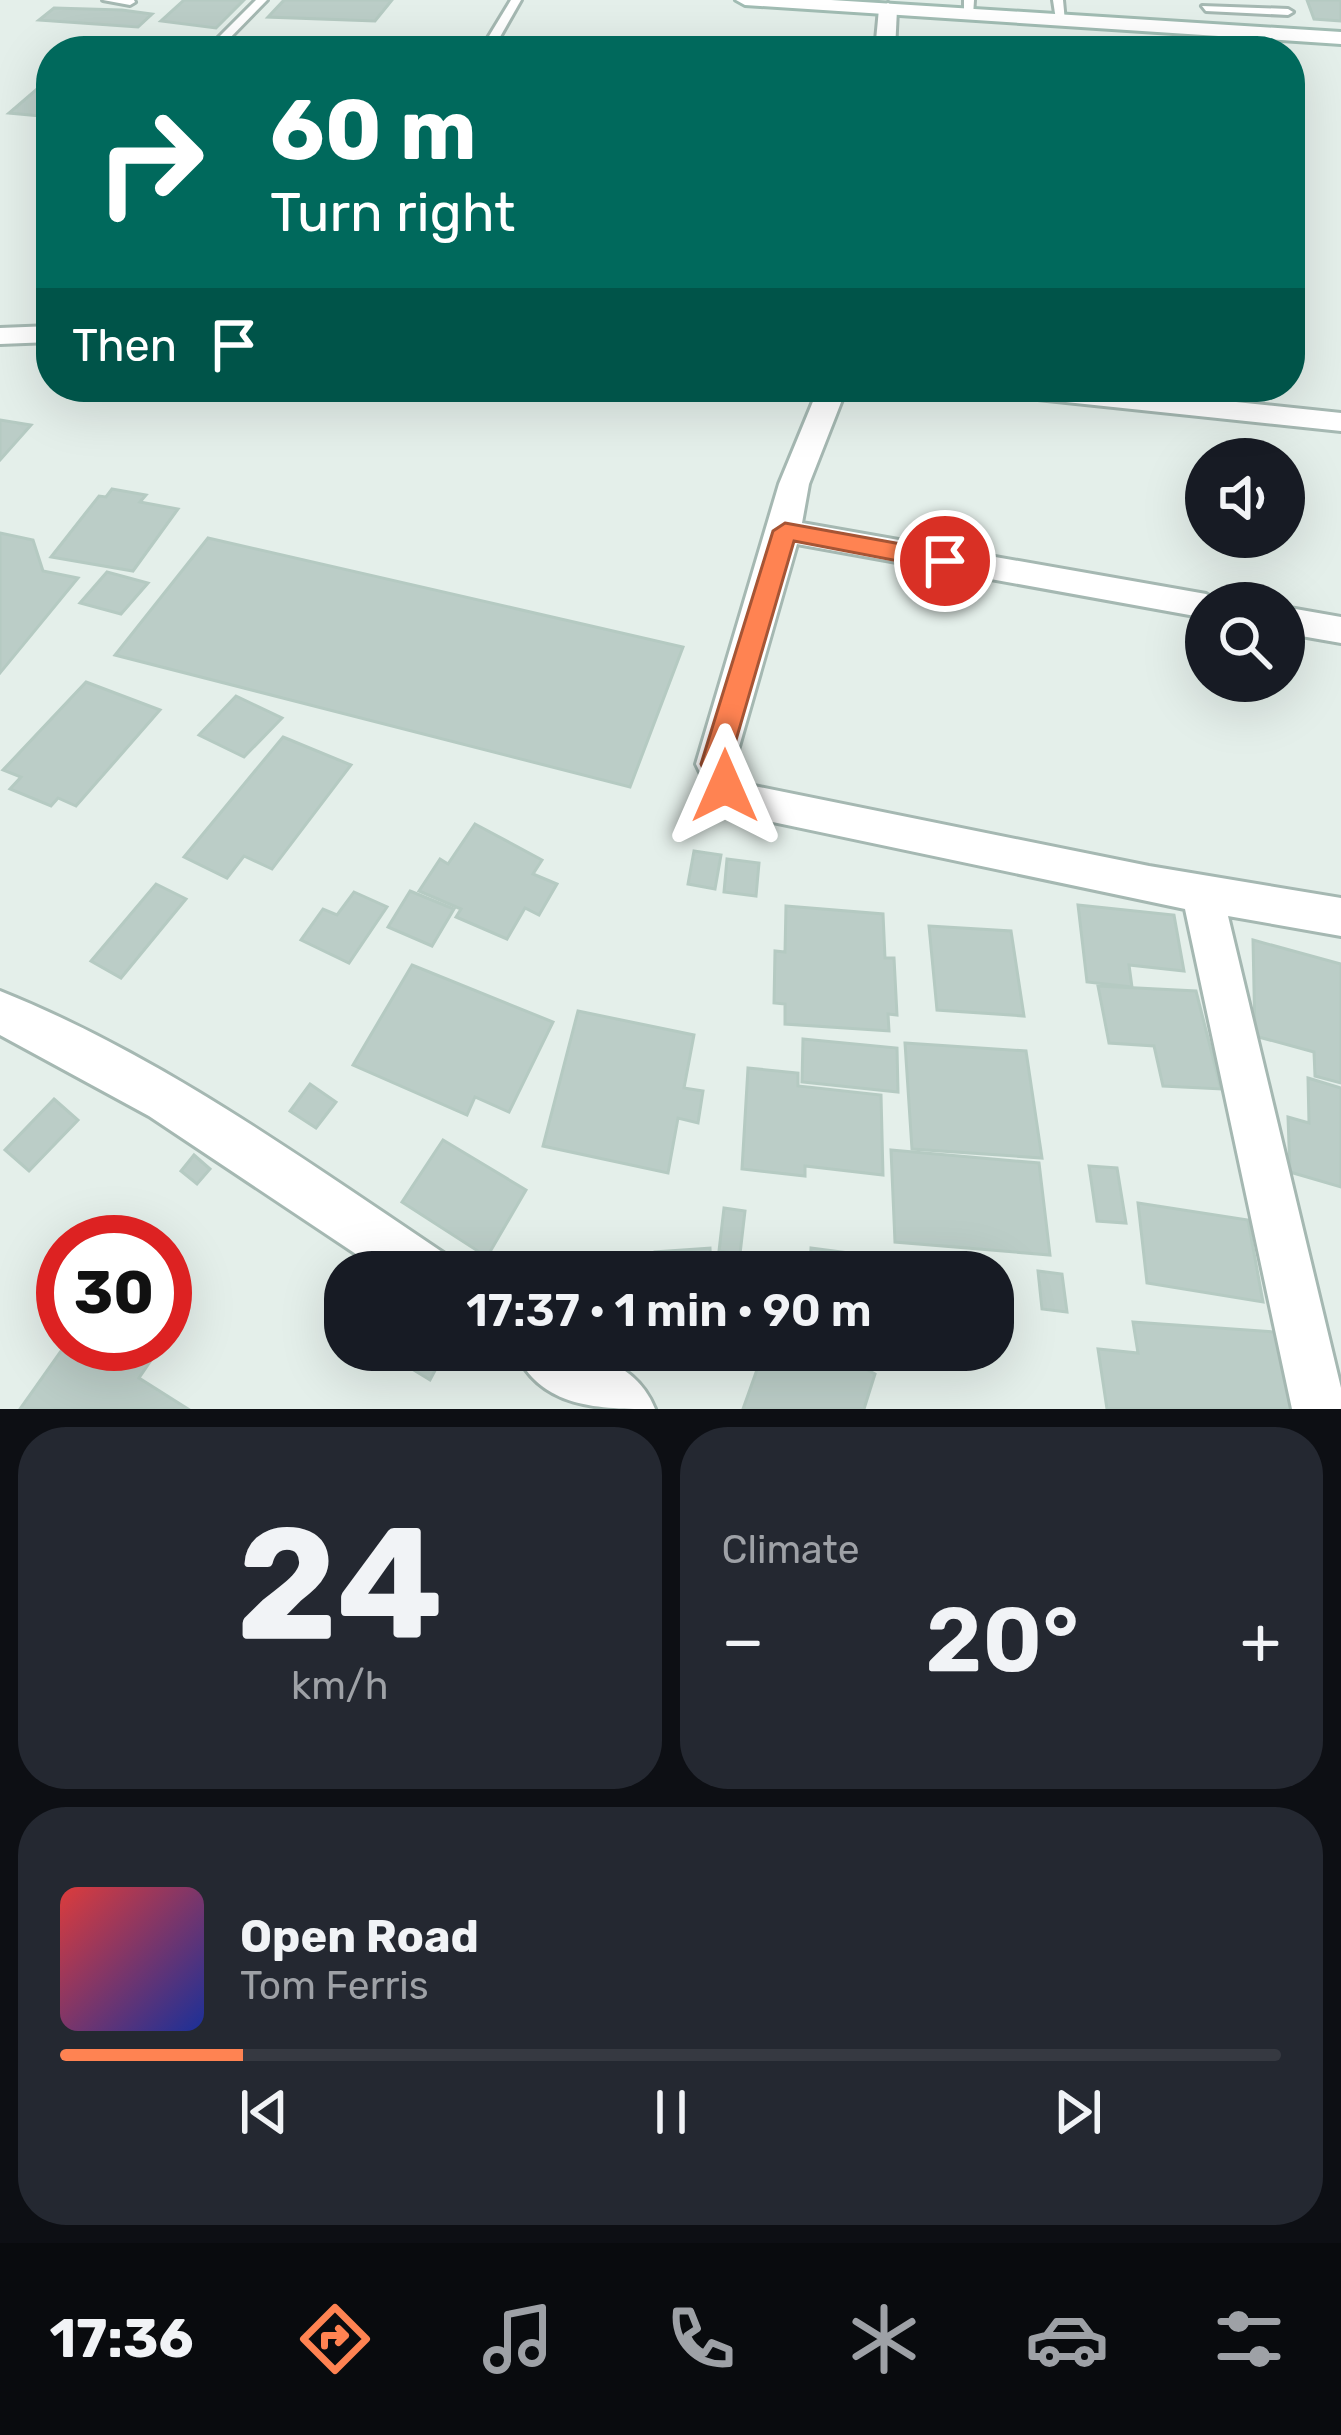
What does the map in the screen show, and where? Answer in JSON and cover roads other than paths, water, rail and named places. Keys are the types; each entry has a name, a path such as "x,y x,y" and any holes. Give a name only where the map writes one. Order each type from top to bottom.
{"street":[{"path":"745,0 1059,7 1210,30 1304,36"},
{"path":"886,36 889,5"},
{"path":"1305,36 1341,38"},
{"path":"0,336 36,335"},
{"path":"827,402 794,484 785,531 715,764 725,786 745,800 1204,895 1341,917"},
{"path":"1151,402 1341,422"},
{"path":"785,531 1185,602"},
{"path":"1305,624 1341,630"},
{"path":"1204,895 1319,1409"},
{"path":"0,1012 75,1046 203,1120 396,1251"},
{"path":"572,1371 628,1409"}],"lane":[{"path":"108,0 130,2"},
{"path":"226,36 262,0"},
{"path":"495,36 516,0"},
{"path":"1044,0 1059,7"},
{"path":"1279,0 1304,36"},
{"path":"1210,30 1205,4 1288,12"}]}
